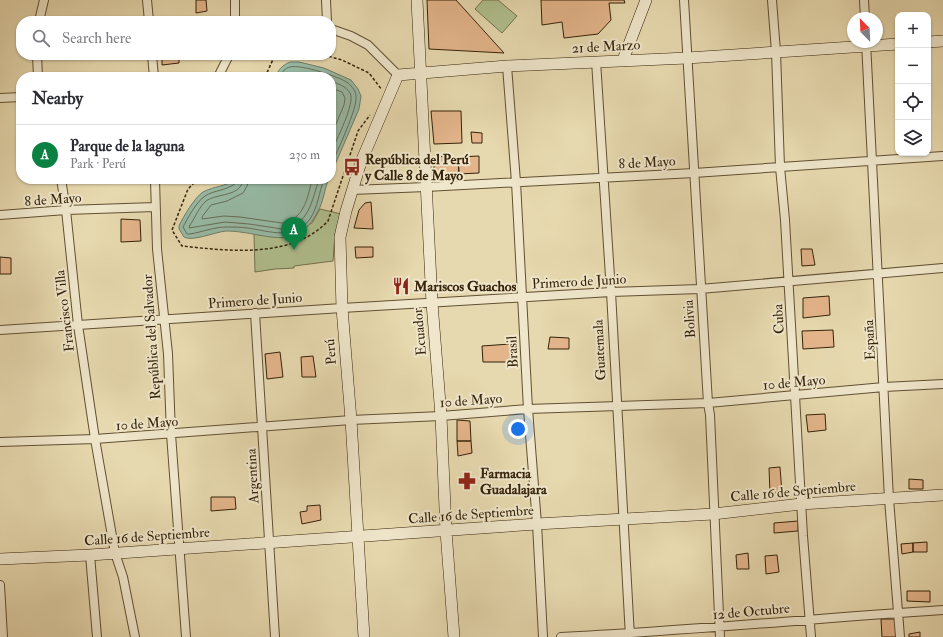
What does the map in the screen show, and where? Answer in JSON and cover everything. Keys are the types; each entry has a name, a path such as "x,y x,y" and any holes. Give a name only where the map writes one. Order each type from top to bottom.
{"street":[{"path":"40,16 44,0"},
{"path":"147,0 149,16"},
{"path":"235,0 235,16"},
{"path":"326,0 326,16"},
{"name":"Ecuador","path":"417,0 432,303 441,416 446,531 454,637"},
{"path":"623,60 646,0"},
{"name":"Bolivia","path":"684,0 700,289 710,415 713,514 720,637"},
{"name":"Cuba","path":"772,0 776,52 780,167 789,281 802,536 811,637"},
{"path":"864,0 865,12"},
{"path":"336,31 351,36 368,45 398,75"},
{"path":"931,42 943,41"},
{"name":"21 de Marzo","path":"883,44 895,44"},
{"name":"21 de Marzo","path":"398,75 506,66 687,58 847,46"},
{"name":"España","path":"866,48 879,273 889,499 900,637"},
{"path":"37,60 38,72"},
{"path":"152,60 154,72"},
{"path":"220,72 226,60"},
{"name":"Guatemala","path":"596,61 618,406 630,635"},
{"name":"Brasil","path":"506,66 516,182 528,409 537,524 543,637"},
{"name":"Perú","path":"364,637 351,420 342,308 340,237 361,162 398,75"},
{"path":"0,98 16,97"},
{"name":"8 de Mayo","path":"352,190 694,173 943,156"},
{"name":"Francisco Villa","path":"62,184 78,325 95,439 115,553 123,577 135,637"},
{"name":"República del Salvador","path":"155,184 157,249 168,354 171,434 186,637"},
{"name":"8 de Mayo","path":"0,215 66,210 155,207"},
{"name":"Primero de Junio","path":"0,330 611,292 700,289 943,268"},
{"name":"Argentina","path":"255,313 275,637"},
{"name":"10 de Mayo","path":"0,442 95,439 262,428 351,420 441,416 528,409 708,403 884,387 943,384"},
{"name":"Calle 16 de Septiembre","path":"0,559 179,550 268,542 713,514 801,504 943,495"},
{"path":"90,555 97,637"},
{"path":"0,585 3,637"},
{"name":"12 de Octubre","path":"561,637 630,635 719,626 943,610"}],"path":[{"path":"336,58 369,73 384,92"},
{"path":"267,72 273,60"},
{"path":"193,184 188,189 172,230 182,246 246,251 272,248 302,239 320,230 328,221 358,131 370,114"}],"shaded area":[{"path":"483,0 498,0 517,16 502,33 475,9"},
{"path":"320,209 341,214 335,234 333,261 294,266 294,268 255,272 254,234 282,238 312,223"}],"water":[{"path":"290,62 299,62 324,68 333,72 278,72 285,64"},
{"path":"336,73 351,80 358,89 361,96 359,109 336,162"},
{"path":"228,184 327,184 322,203 318,211 309,224 300,233 289,237 278,238 226,231 198,238 184,237 179,229 179,226 186,213 196,198 203,192"}],"building":[{"path":"196,0 206,0 207,11 196,13"},
{"path":"427,0 456,0 504,53 429,49"},
{"path":"541,0 624,0 625,3 609,3 611,20 598,34 564,38 562,22 542,25"},
{"path":"162,60 179,60 179,63 162,65"},
{"path":"431,111 461,111 462,143 434,144"},
{"path":"471,132 482,133 482,143 472,143"},
{"path":"434,156 458,157 459,174 434,175"},
{"path":"479,156 479,173 459,174 458,157"},
{"path":"371,202 373,229 354,228 359,210 365,203"},
{"path":"121,219 140,220 141,241 121,242"},
{"path":"355,247 373,247 373,257 356,258"},
{"path":"801,249 812,249 815,265 802,266"},
{"path":"0,257 11,258 11,274 0,274"},
{"path":"829,296 830,315 803,318 803,298"},
{"path":"833,330 834,347 803,349 802,331"},
{"path":"550,337 569,338 569,349 548,349"},
{"path":"510,344 510,362 483,362 482,346"},
{"path":"280,352 283,377 267,379 265,354"},
{"path":"313,356 316,377 302,377 301,357"},
{"path":"825,414 826,430 808,432 806,415"},
{"path":"457,420 470,421 471,441 457,441"},
{"path":"457,441 471,441 472,453 458,456"},
{"path":"780,467 782,493 770,493 769,468"},
{"path":"909,479 923,480 923,489 909,489"},
{"path":"211,497 235,497 236,509 211,511"},
{"path":"320,505 321,520 302,524 300,512 307,511 307,506"},
{"path":"798,521 798,531 774,533 774,523"},
{"path":"927,542 927,552 913,552 913,543"},
{"path":"913,543 913,552 902,554 901,544"},
{"path":"748,553 749,569 737,569 736,555"},
{"path":"777,555 779,572 766,574 765,556"},
{"path":"907,591 930,591 930,602 907,601"},
{"path":"881,619 896,619 896,637 882,637"},
{"path":"920,632 920,637 909,637 909,634"}],"place":[{"name":"República del Perú y Calle 8 de Mayo","path":"352,167"},
{"name":"Parque de la laguna","path":"294,250"},
{"name":"Mariscos Guachos","path":"401,286"},
{"name":"Farmacia Guadalajara","path":"467,481"}]}
